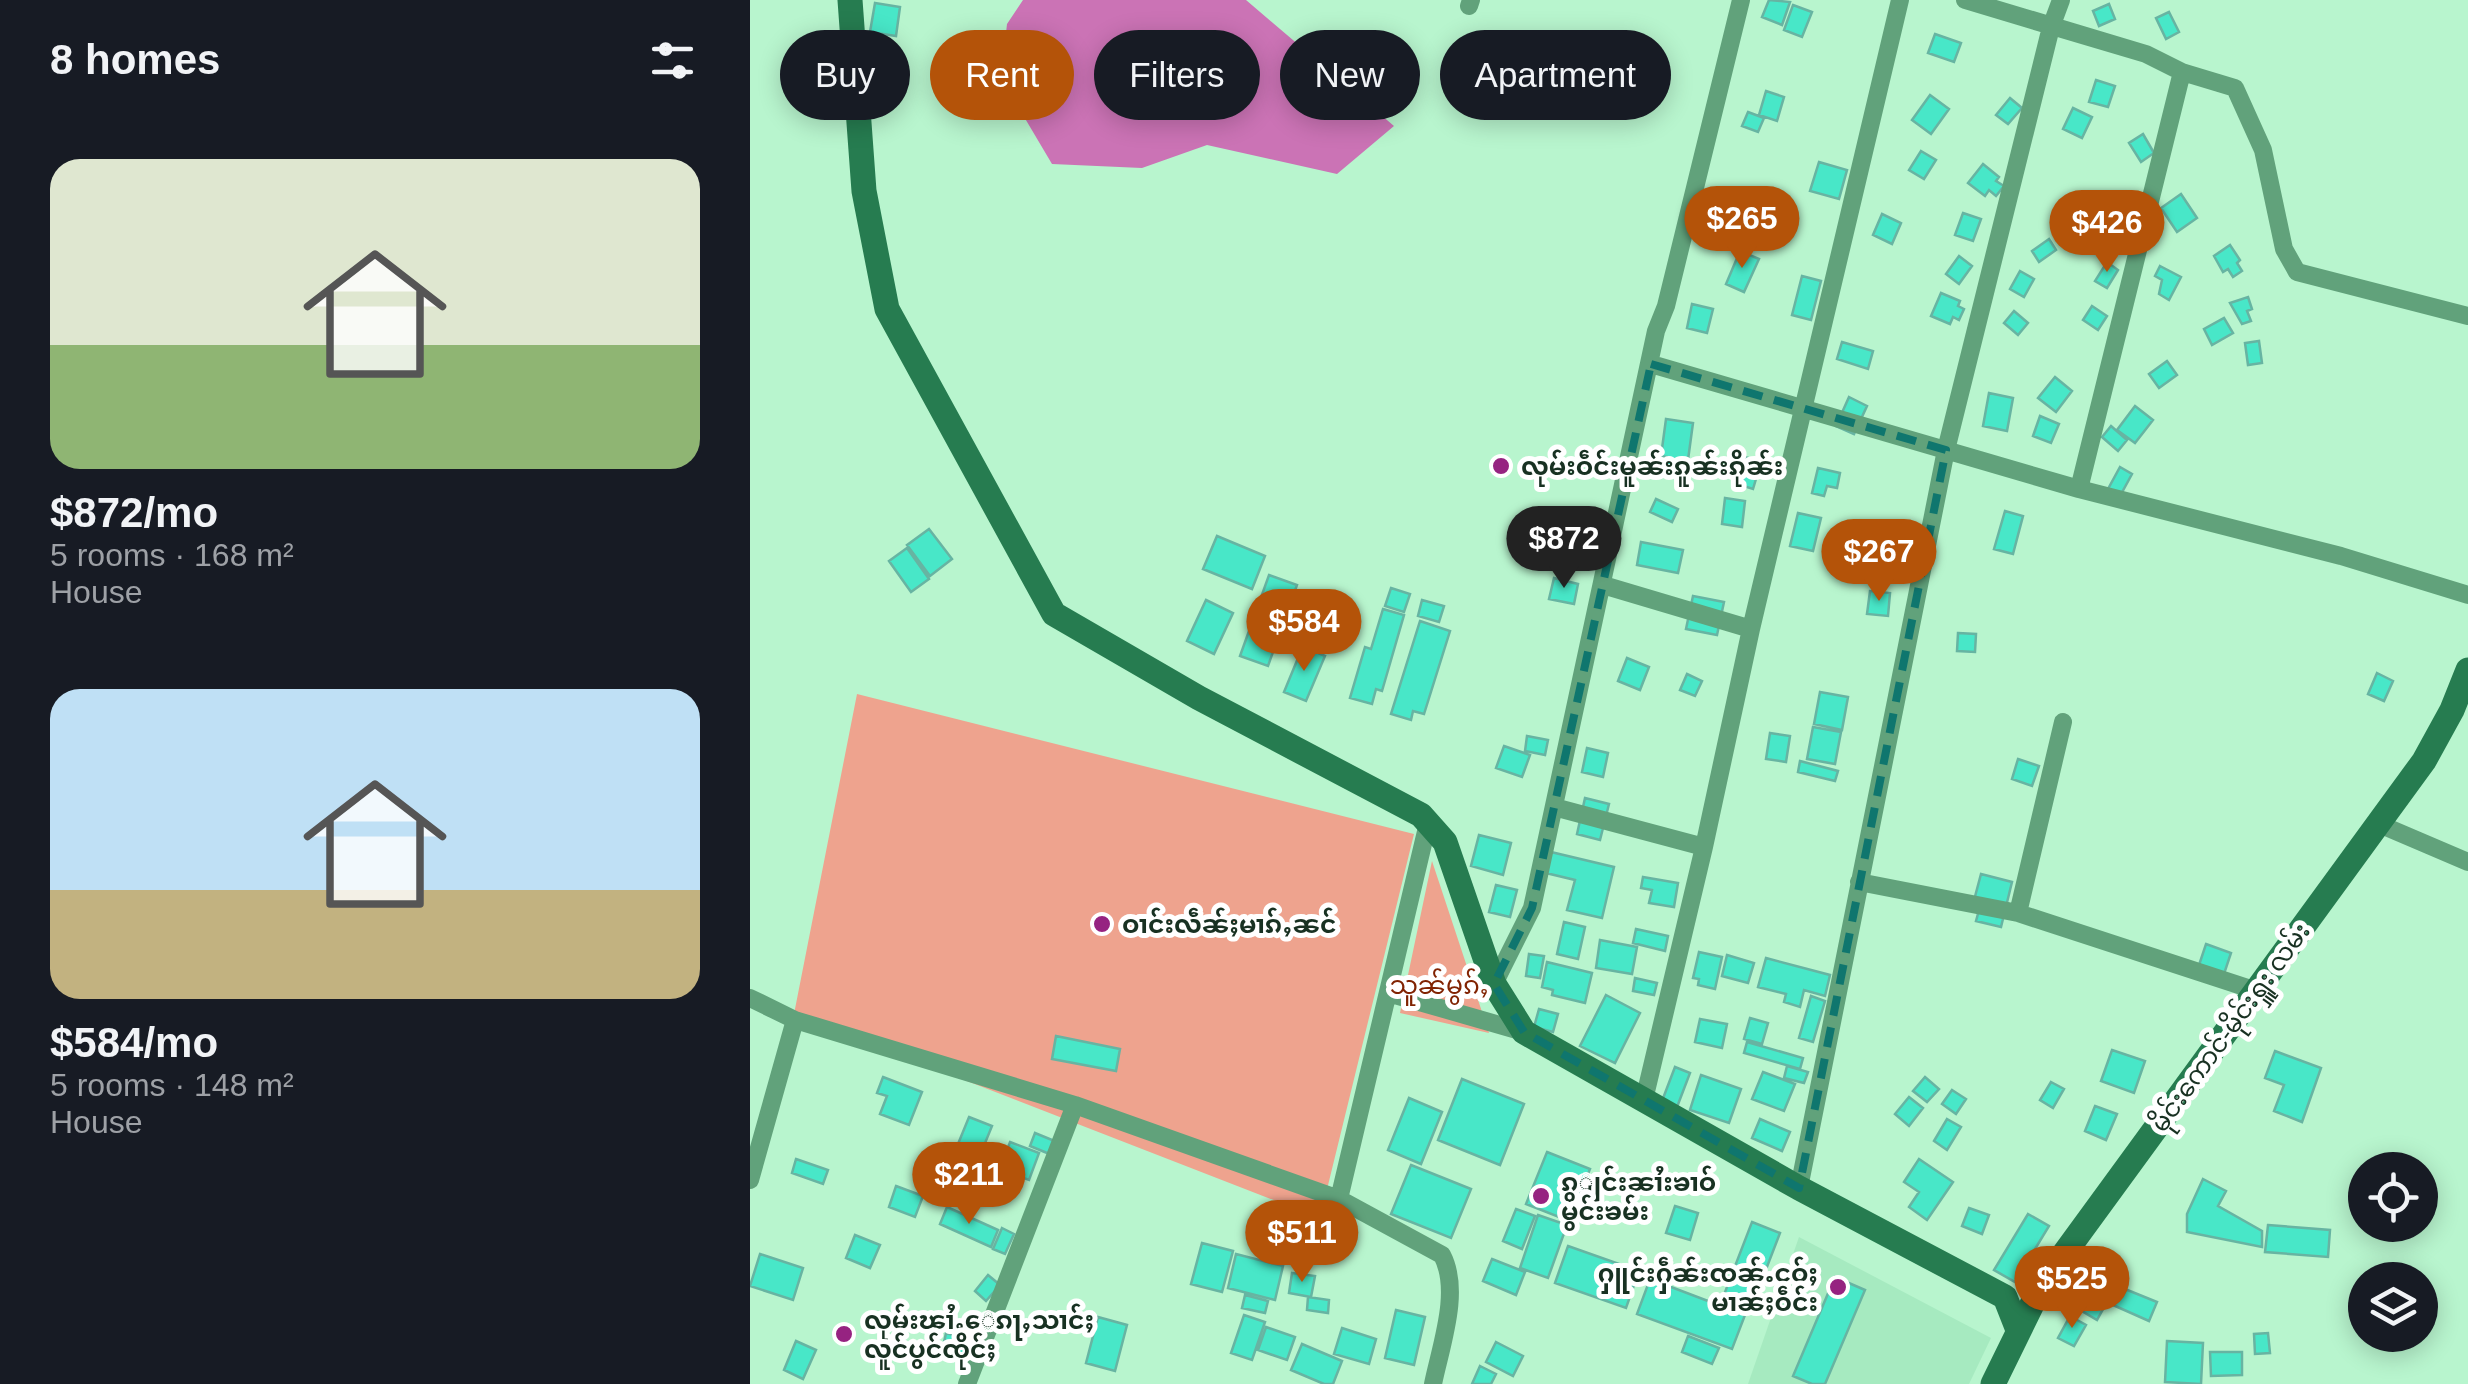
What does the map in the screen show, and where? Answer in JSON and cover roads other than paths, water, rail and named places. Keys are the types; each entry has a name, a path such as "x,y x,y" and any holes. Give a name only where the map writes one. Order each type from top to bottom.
{"main road":[{"path":"850,0 864,190 887,308 1054,614 1199,698 1421,815 1445,842 1494,984 1524,1032 1799,1188 2005,1297 2018,1330"},
{"name":"မိုင်းကောင်-မိုင်းရှူး လမ်း","path":"1993,1384 2042,1284 2424,761 2452,710 2468,670"},
{"path":"2005,1297 2042,1284"}],"street":[{"path":"1494,984 1532,908 1656,331 1666,306 1742,0"},
{"path":"1644,1100 1900,0"},
{"path":"1964,0 2146,54 2182,72 2234,88 2263,150 2284,249 2297,272 2468,316"},
{"path":"1799,1188 1946,450 2051,27 2061,0"},
{"path":"2079,489 2182,72"},
{"path":"1651,364 1804,412 2079,489 2341,556 2468,595"},
{"path":"1603,585 1751,629"},
{"path":"2018,914 2063,722"},
{"path":"1554,807 1704,848"},
{"path":"1339,1199 1428,823"},
{"path":"2378,824 2468,862"},
{"path":"1860,882 2018,914 2257,991"},
{"path":"1388,992 1524,1032"},
{"path":"750,998 795,1020 1075,1106 1339,1199 1442,1255 1451,1272 1434,1384"},
{"path":"750,1180 795,1020"},
{"path":"967,1384 1075,1106"}],"place":[{"name":"လုမ်းဝဵင်းမူၼ်းၵူၼ်းၵိုၼ်း","path":"1501,466"},
{"name":"ဝၢင်းလဵၼ်ႈမၢၵ်ႇၼင်","path":"1102,924"},
{"name":"ၵွျင်းၼၢႆးၶၢဝ် မွင်းၶမ်း","path":"1541,1196"},
{"name":"ႁူင်းႁဵၼ်းၸၼ်ႉငဝ်ႈ မၢၼ်ႈဝဵင်း","path":"1838,1287"},
{"name":"လုမ်းၽၢႆႇေၵႃႇသၢင်ႈ လူင်ပွင်ၸိုင်ႈ","path":"844,1334"}],"park label":[{"name":"သူၼ်မွၵ်ႇ","path":"1439,985"}]}
